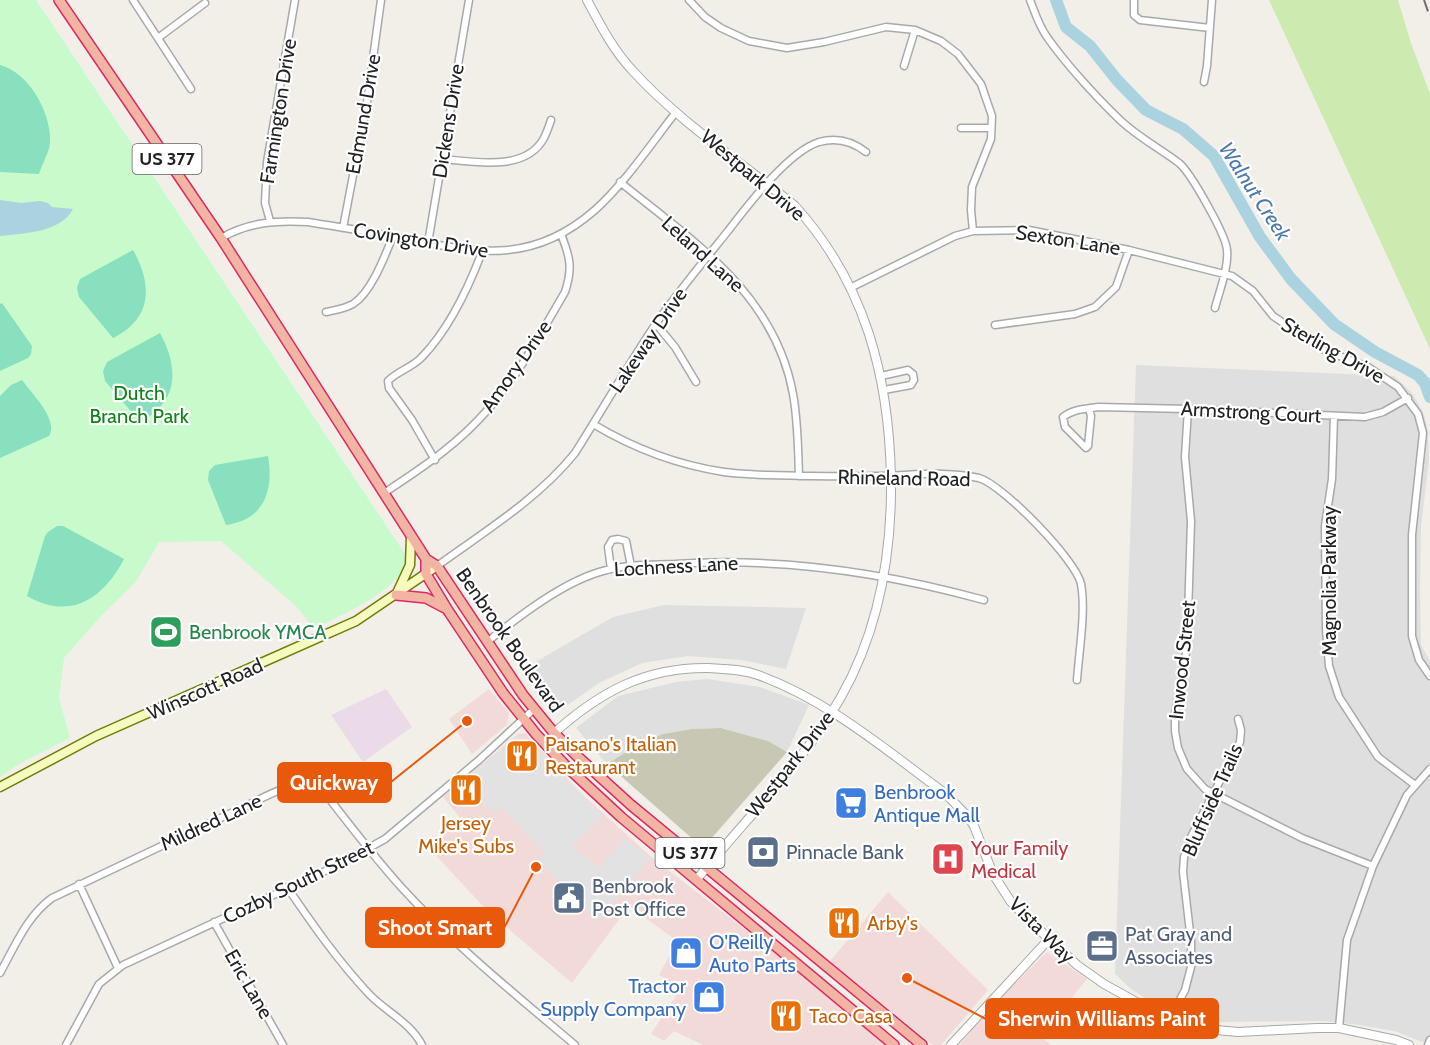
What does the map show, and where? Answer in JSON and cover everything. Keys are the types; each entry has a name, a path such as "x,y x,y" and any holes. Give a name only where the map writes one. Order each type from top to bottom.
{"highway":[{"name":"Benbrook Boulevard","path":"59,0 221,238 411,537 426,559 437,566 534,710 554,733 632,805 922,1045"},
{"name":"Benbrook Boulevard","path":"426,559 426,574 447,609 503,693 543,742 621,817 894,1045"},
{"path":"396,595 426,598 447,609"}],"main road":[{"path":"396,595 410,565 411,537"},
{"name":"Winscott Road","path":"0,787 96,736 356,621 437,566"}],"street":[{"path":"133,0 191,89"},
{"name":"Farmington Drive","path":"270,221 265,203 267,162 295,0"},
{"name":"Edmund Drive","path":"343,228 367,102 381,0"},
{"name":"Dickens Drive","path":"428,243 469,0"},
{"name":"Westpark Drive","path":"587,0 612,43 630,68 654,93 795,206 815,227 838,263 871,338 884,390 890,436 891,504 885,576 880,601 866,644 848,683 812,742 697,879"},
{"path":"688,0 705,17 721,28 749,41 787,48 824,42 886,27 915,30 941,41 958,54 981,84 992,116 990,139 972,187 970,210 973,231"},
{"path":"1030,0 1047,37 1094,92 1120,120 1140,137 1181,165 1194,183 1224,237 1227,251 1215,308"},
{"path":"1134,0 1134,15 1140,21 1210,28"},
{"path":"1204,82 1212,0"},
{"path":"158,38 205,3"},
{"path":"904,66 915,30"},
{"name":"Covington Drive","path":"221,238 270,221 308,222 482,252 519,249 561,234 594,211 676,112"},
{"path":"443,159 493,164 522,156 542,141 551,120"},
{"path":"961,128 991,128"},
{"name":"Lakeway Drive","path":"437,566 482,534 556,475 575,453 656,324 767,183 797,156 817,143 831,140 848,141 866,152"},
{"name":"Leland Lane","path":"620,182 709,254 734,278 753,300 769,326 783,359 793,393 799,476"},
{"name":"Sexton Lane","path":"850,288 955,236 973,231 1029,230 1129,250 1223,273"},
{"name":"Amory Drive","path":"384,493 435,460 491,407 532,348 565,292 571,266 561,234"},
{"path":"326,312 346,308 358,300 373,279 393,236"},
{"path":"995,324 1075,314 1095,307 1116,286 1129,250"},
{"path":"435,460 412,420 389,388 388,381 423,357 439,336 471,281 482,252"},
{"name":"Sterling Drive","path":"1223,273 1232,276 1252,291 1273,316 1324,350 1368,367 1398,387 1418,414 1423,433 1412,535 1412,636 1419,660 1430,675"},
{"path":"656,324 675,347 696,382"},
{"path":"881,376 909,370 913,374 914,380 911,385 884,390"},
{"name":"Armstrong Court","path":"1089,409 1090,426 1086,448 1063,422 1069,412 1089,409 1188,409 1365,417 1383,412 1408,398"},
{"name":"Inwood Street","path":"1188,409 1185,457 1191,521 1187,647 1175,714 1178,748 1187,769 1205,789 1302,838 1372,866"},
{"name":"Magnolia Parkway","path":"1334,416 1332,479 1325,526 1326,629 1329,666 1339,698 1378,757 1415,785"},
{"name":"Rhineland Road","path":"593,424 631,446 726,472 799,476 941,474 980,478 1000,489 1035,522 1072,567 1080,581 1082,605 1077,680"},
{"path":"611,569 608,547 612,540 618,539 626,541 631,566"},
{"name":"Lochness Lane","path":"487,642 564,587 611,569 631,566 727,561 770,562 885,576 934,586 984,600"},
{"name":"Vista Way","path":"554,733 589,705 629,681 645,675 690,669 729,669 757,674 791,688 832,711 946,795 975,826 1000,887 1029,920 1077,965 1104,984 1169,1020 1206,1029 1238,1032 1339,1028 1409,1045"},
{"name":"Cozby South Street","path":"66,1045 99,984 118,968 336,866 385,839 479,760 534,710"},
{"name":"Bluffside Trails","path":"1169,1020 1185,990 1191,967 1191,941 1183,872 1184,857 1191,837 1240,742 1241,730 1238,719"},
{"path":"1339,1028 1347,940 1372,866 1407,795 1430,769"},
{"name":"Mildred Lane","path":"0,973 27,923 36,911 52,898 271,794 312,782 318,784 402,889 472,957 575,1045"},
{"path":"79,884 118,968"},
{"path":"287,887 317,932 346,969 372,997 408,1027 422,1045"},
{"name":"Eric Lane","path":"214,922 283,1045"},
{"path":"951,1045 1050,938"},
{"path":"1428,1045 1430,1040"}],"shaded area":[{"path":"1136,365 1394,376 1413,394 1424,414 1428,432 1429,460 1421,527 1420,592 1421,645 1430,661 1430,1045 1394,1031 1323,1021 1214,1022 1153,1003 1131,989 1115,974"},
{"path":"664,605 806,608 786,669 741,660 688,656 642,663 599,683 562,709 525,668 613,617"},
{"path":"707,679 760,687 809,705 787,752 767,741 722,728 692,729 663,734 641,743 607,764 576,728 618,696 676,682"},
{"path":"386,689 412,727 363,762 331,715"},
{"path":"489,689 509,713 507,725 472,754 449,719"},
{"path":"721,728 768,741 787,752 703,848 607,764 641,743 663,734 692,729"},
{"path":"525,733 581,793 650,856 813,982 884,1045 703,1045 674,1031 664,1041 651,1034 681,988 659,975 677,941 629,906 572,983 505,926 480,903 430,849 461,819 443,797 518,734"},
{"path":"517,735 524,744 508,759 517,770 540,752 603,816 572,846 599,868 625,838 649,859 598,921 538,860 544,852 502,808 494,814 464,781"},
{"path":"888,892 988,990 941,1045 933,1045 830,961"},
{"path":"1047,952 1087,979 1040,1036 1051,1045 960,1045 983,1014"}],"green space":[{"name":"Dutch Branch Park","path":"0,0 36,0 409,560 402,572 381,592 354,609 314,629 297,607 221,541 159,542 136,582 101,616 64,658 59,698 70,738 19,764 0,777"},
{"path":"1269,0 1398,0 1430,94 1430,349"},
{"path":"0,65 20,76 29,85 43,107 50,132 50,143 39,174 0,172"},
{"path":"133,250 144,276 145,300 142,311 135,321 113,338 79,297 77,288 80,279"},
{"path":"2,303 32,346 28,358 0,371 0,304"},
{"path":"160,333 170,359 172,383 162,405 140,422 105,381 103,371 107,362"},
{"path":"22,380 43,407 51,430 49,436 0,458 0,396 11,385"},
{"path":"268,456 269,481 264,502 249,517 226,525 208,480 209,471 215,465"},
{"path":"57,526 63,526 124,559 116,573 95,595 71,606 43,603 27,596 45,536"}],"water":[{"path":"0,200 21,203 40,201 52,207 73,209 67,217 51,227 0,236"}],"waterway":[{"name":"Walnut Creek","path":"1056,0 1066,27 1090,46 1117,80 1146,110 1183,129 1214,156 1260,237 1291,279 1334,324 1375,352 1418,375 1425,383 1430,397"}],"railway":[{"path":"1424,0 1430,17"}],"place":[{"name":"Benbrook YMCA","path":"166,632"},
{"name":"Quickway","path":"467,721"},
{"name":"Paisano's Italian Restaurant","path":"522,756"},
{"name":"Jersey Mike's Subs","path":"466,790"},
{"name":"Benbrook Antique Mall","path":"851,803"},
{"name":"Pinnacle Bank","path":"763,852"},
{"name":"Your Family Medical","path":"948,859"},
{"name":"Shoot Smart","path":"536,867"},
{"name":"Benbrook Post Office","path":"569,898"},
{"name":"Arby's","path":"844,923"},
{"name":"Pat Gray and Associates","path":"1102,946"},
{"name":"O'Reilly Auto Parts","path":"686,953"},
{"name":"Sherwin Williams Paint","path":"907,978"},
{"name":"Tractor Supply Company","path":"709,997"},
{"name":"Taco Casa","path":"786,1016"}]}
